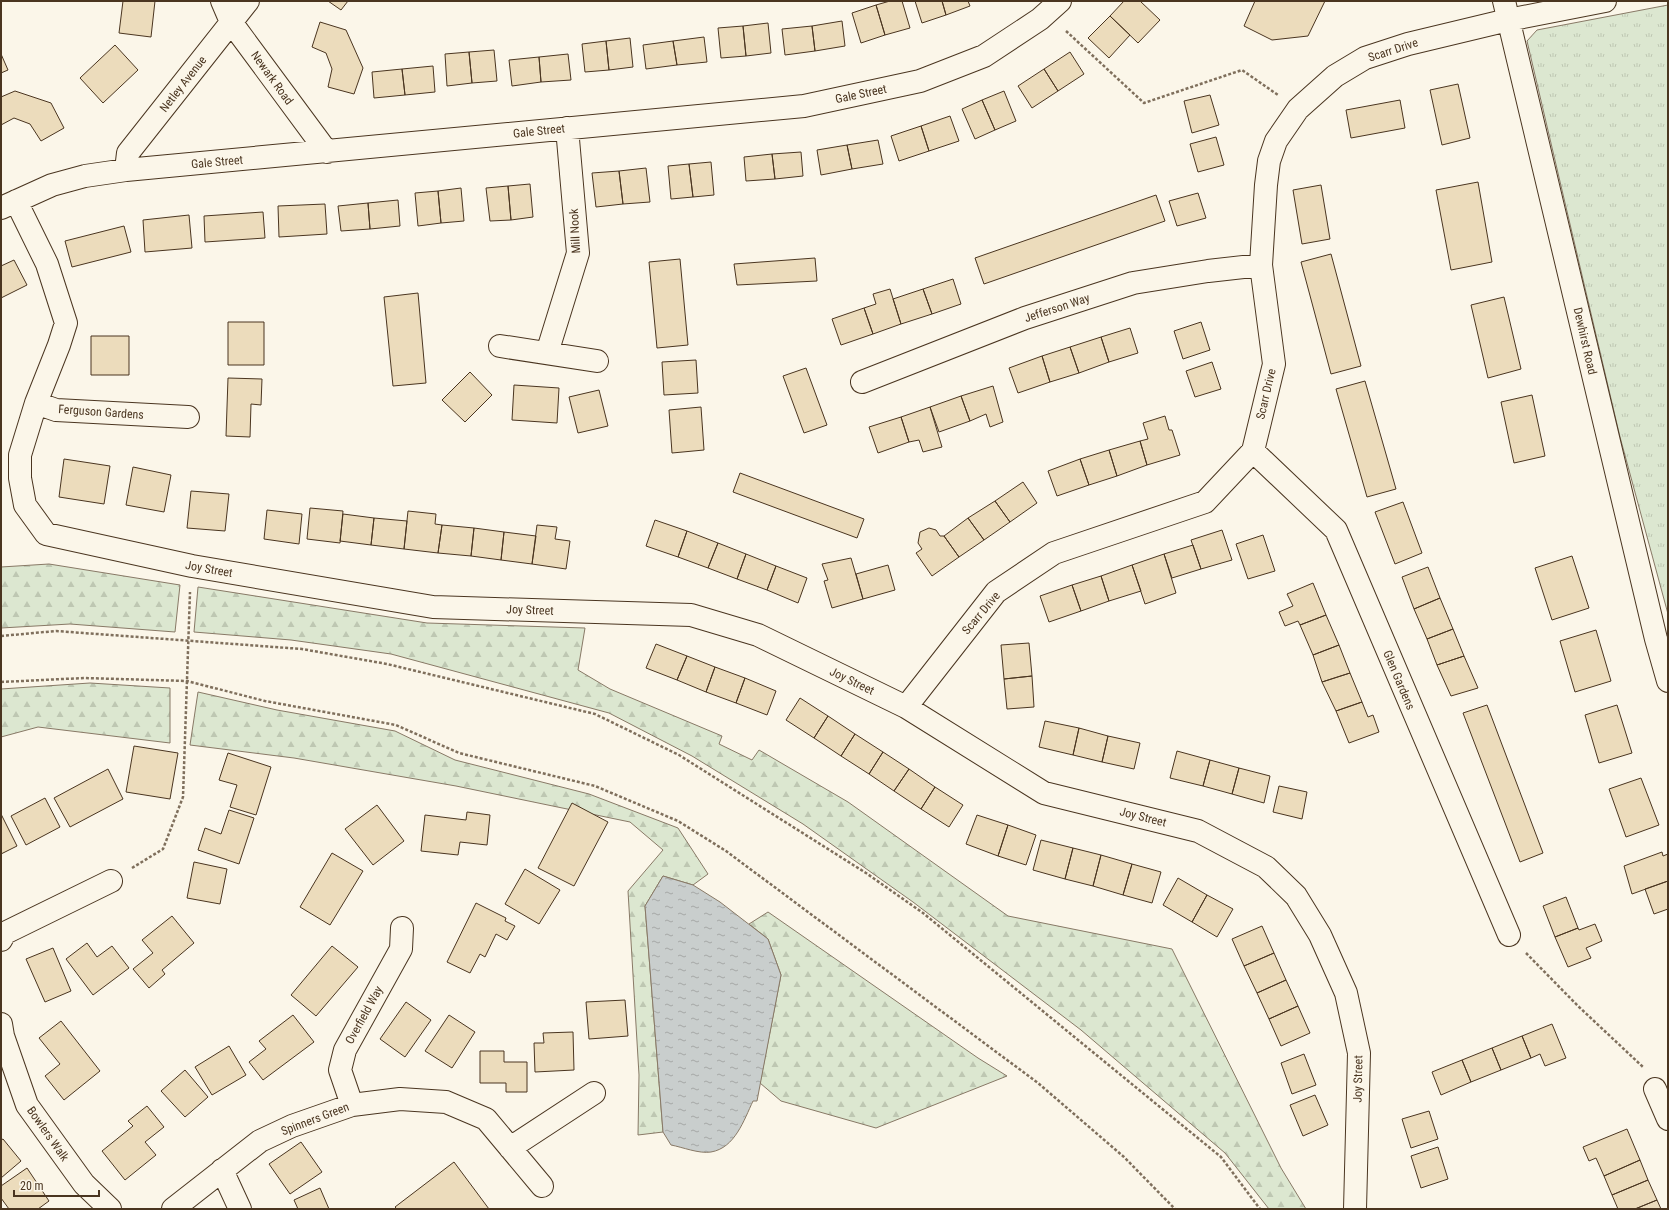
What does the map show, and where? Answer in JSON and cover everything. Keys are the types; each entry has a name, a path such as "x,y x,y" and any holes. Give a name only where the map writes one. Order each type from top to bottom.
{"street":[{"name":"Newark Road","path":"222,1 231,22 327,152"},
{"name":"Netley Avenue","path":"126,170 128,153 248,1"},
{"name":"Scarr Drive","path":"906,707 996,592 1054,553 1205,502 1253,451 1274,364 1261,265 1266,184 1269,161 1276,141 1298,109 1335,76 1365,58 1506,10 1605,1"},
{"name":"Gale Street","path":"8,205 52,184 85,176 126,170 804,106 920,81 984,56 1053,7"},
{"name":"Dewhirst Road","path":"1506,10 1656,639 1668,681"},
{"name":"Mill Nook","path":"547,353 578,253 567,128"},
{"path":"8,205 47,264 66,323 36,403"},
{"name":"Jefferson Way","path":"862,382 1025,318 1133,283 1208,271 1261,265"},
{"path":"500,346 597,362"},
{"name":"Ferguson Gardens","path":"36,403 56,410 188,417"},
{"name":"Joy Street","path":"36,403 20,455 20,478 25,505 46,534 192,566 432,607 691,615 758,635 906,707 1044,793 1198,831 1266,867 1296,896 1320,935 1346,993 1359,1053 1355,1209"},
{"name":"Glen Gardens","path":"1253,451 1336,530 1509,935"},
{"path":"1,940 5,933 111,881"},
{"name":"Overfield Way","path":"352,1105 340,1070 345,1050 401,949 402,928"},
{"name":"Bowlers Walk","path":"1,1024 3,1036 26,1105 84,1184 110,1209"},
{"path":"1655,1089 1668,1119"},
{"path":"510,1148 594,1093"},
{"name":"Spinners Green","path":"174,1209 260,1141 292,1126 352,1105 400,1099 446,1102 486,1119 542,1186"},
{"path":"222,1170 240,1209"}],"path":[{"path":"1053,7 1144,103 1242,70 1298,109"},
{"path":"111,881 163,849 183,797 192,566"},
{"path":"1,636 56,631 188,642 302,649 387,664 595,714 679,756 859,869 923,913 1221,1157 1260,1209"},
{"path":"1,682 84,678 187,681 265,701 396,725 459,753 595,786 678,821 726,850 1038,1083 1124,1157 1175,1209"},
{"path":"1509,935 1578,1006 1643,1067 1655,1089"}],"green space":[{"path":"1668,5 1668,614 1620,437 1527,41 1537,30"},
{"path":"49,564 180,585 175,632 70,624 1,628 1,567"},
{"path":"198,587 427,623 585,628 578,670 610,689 722,736 719,744 752,760 759,750 848,802 1008,916 1172,949 1281,1168 1306,1209 1269,1209 1225,1153 1081,1030 913,902 803,824 692,756 609,713 391,654 291,640 194,632"},
{"path":"90,683 170,688 170,743 38,727 1,737 1,689"},
{"path":"198,692 277,710 395,731 455,760 589,794 678,828 708,874 693,885 663,876 645,906 663,1132 638,1135 639,1075 628,891 663,850 630,822 456,786 294,758 190,745"},
{"path":"768,912 978,1058 1007,1076 876,1128 781,1101 760,1083 781,975 768,939 749,924"}],"water":[{"path":"663,876 693,885 720,902 768,939 781,975 757,1101 753,1101 738,1132 732,1139 726,1145 711,1152 696,1151 671,1145 663,1132 645,906"}],"building":[{"path":"123,1 155,1 151,37 119,33"},
{"path":"328,1 348,1 341,10"},
{"path":"890,1 902,1 910,28 885,35 876,5"},
{"path":"915,1 942,1 946,15 922,23"},
{"path":"942,1 968,1 970,6 946,15"},
{"path":"1124,1 1140,1 1160,20 1138,43 1110,16"},
{"path":"1255,1 1325,1 1308,36 1272,40 1244,26"},
{"path":"876,5 885,35 861,43 852,13"},
{"path":"1110,16 1130,35 1109,58 1088,38"},
{"path":"842,21 845,46 815,51 812,26"},
{"path":"320,22 346,30 363,68 354,94 328,87 332,69 326,53 312,47"},
{"path":"768,23 771,53 746,56 743,26"},
{"path":"743,26 746,56 721,58 718,28"},
{"path":"812,26 815,51 785,55 782,29"},
{"path":"704,37 707,62 677,65 673,41"},
{"path":"630,38 633,67 609,70 606,41"},
{"path":"606,41 609,70 585,72 582,44"},
{"path":"673,41 677,65 646,69 643,45"},
{"path":"115,45 138,70 103,103 80,78"},
{"path":"494,50 497,81 472,83 469,52"},
{"path":"469,52 472,83 447,86 445,54"},
{"path":"1070,52 1084,74 1058,91 1044,69"},
{"path":"1,54 8,70 1,73"},
{"path":"568,54 571,80 541,82 539,57"},
{"path":"539,57 541,82 512,86 509,60"},
{"path":"433,66 435,92 405,95 402,69"},
{"path":"402,69 405,95 374,98 372,72"},
{"path":"1044,69 1058,91 1032,108 1018,86"},
{"path":"1458,84 1470,138 1442,145 1430,90"},
{"path":"15,91 51,103 64,128 41,141 30,124 14,118 1,125 1,97"},
{"path":"1004,91 1016,121 995,130 982,100"},
{"path":"1210,95 1219,125 1192,133 1184,101"},
{"path":"982,100 995,130 975,139 962,109"},
{"path":"1400,100 1405,128 1351,138 1346,110"},
{"path":"950,116 959,141 929,151 921,126"},
{"path":"921,126 929,151 899,161 891,136"},
{"path":"1216,137 1224,165 1198,172 1190,144"},
{"path":"878,140 883,164 852,169 847,145"},
{"path":"847,145 852,169 821,175 817,150"},
{"path":"801,152 803,176 775,179 772,154"},
{"path":"772,154 775,179 746,181 744,157"},
{"path":"711,162 714,195 693,197 689,164"},
{"path":"689,164 693,197 671,199 668,166"},
{"path":"646,168 650,202 623,204 619,171"},
{"path":"619,171 623,204 596,207 592,173"},
{"path":"1478,182 1492,262 1451,270 1436,190"},
{"path":"530,184 533,217 511,220 508,186"},
{"path":"1321,185 1330,239 1302,244 1293,190"},
{"path":"508,186 511,220 490,221 486,188"},
{"path":"461,188 464,221 441,223 438,191"},
{"path":"438,191 441,223 418,226 415,193"},
{"path":"1198,193 1206,218 1177,226 1169,201"},
{"path":"1156,195 1165,221 984,284 975,258"},
{"path":"398,200 400,226 370,229 368,203"},
{"path":"368,203 370,229 341,231 338,206"},
{"path":"325,204 327,234 279,237 278,206"},
{"path":"263,212 265,238 205,242 204,216"},
{"path":"189,215 192,248 145,252 143,220"},
{"path":"124,226 131,252 72,267 65,241"},
{"path":"1331,254 1361,366 1331,374 1301,262"},
{"path":"815,258 817,281 737,285 734,264"},
{"path":"680,259 688,345 657,348 649,262"},
{"path":"14,260 27,285 1,298 1,266"},
{"path":"953,279 961,304 932,314 923,289"},
{"path":"890,289 901,324 873,334 864,308 876,304 873,294"},
{"path":"923,289 932,314 901,324 893,299"},
{"path":"418,293 426,383 393,386 384,297"},
{"path":"1504,297 1521,369 1488,378 1471,305"},
{"path":"864,308 873,334 841,345 832,319"},
{"path":"228,322 264,322 264,365 228,365"},
{"path":"1201,322 1210,350 1183,359 1174,331"},
{"path":"1130,328 1138,353 1109,362 1101,337"},
{"path":"91,336 129,336 129,375 91,375"},
{"path":"1101,337 1109,362 1079,373 1070,347"},
{"path":"1070,347 1079,373 1050,382 1042,356"},
{"path":"1042,356 1050,382 1018,393 1009,368"},
{"path":"696,360 698,393 664,395 662,362"},
{"path":"1212,362 1221,389 1195,397 1186,371"},
{"path":"806,368 827,425 804,433 783,376"},
{"path":"470,372 492,395 465,422 442,400"},
{"path":"228,378 262,379 261,405 251,404 250,437 226,436"},
{"path":"1365,381 1396,489 1367,497 1336,389"},
{"path":"514,385 559,388 557,423 512,420"},
{"path":"993,386 1003,422 990,427 986,414 970,421 961,396"},
{"path":"599,390 608,426 578,433 569,397"},
{"path":"1532,395 1545,456 1514,463 1501,402"},
{"path":"961,396 970,421 939,432 930,407"},
{"path":"701,407 704,450 672,453 669,410"},
{"path":"930,407 942,447 923,452 919,440 909,442 901,417"},
{"path":"1165,416 1169,430 1172,430 1180,455 1147,465 1140,441 1148,439 1143,423"},
{"path":"901,417 909,442 878,453 869,427"},
{"path":"1140,441 1147,465 1117,476 1109,450"},
{"path":"1109,450 1117,476 1089,485 1080,459"},
{"path":"64,459 110,466 104,504 59,497"},
{"path":"1080,459 1089,485 1057,496 1048,471"},
{"path":"133,467 171,475 164,512 126,505"},
{"path":"740,473 864,519 857,538 733,492"},
{"path":"1023,482 1037,503 1010,522 995,501"},
{"path":"191,491 229,494 225,531 187,528"},
{"path":"995,501 1010,522 984,540 968,518"},
{"path":"1403,502 1422,553 1395,564 1375,512"},
{"path":"310,508 343,511 340,543 307,539"},
{"path":"267,510 302,514 299,544 264,539"},
{"path":"408,511 436,514 435,524 442,525 438,553 404,549"},
{"path":"343,514 374,518 371,545 340,541"},
{"path":"374,518 407,521 404,549 371,545"},
{"path":"968,518 984,540 959,557 944,536"},
{"path":"655,520 687,531 678,557 646,546"},
{"path":"442,525 474,528 471,556 438,553"},
{"path":"537,525 557,527 555,539 570,541 566,569 532,564"},
{"path":"474,528 504,532 501,560 471,556"},
{"path":"929,528 936,530 940,536 944,536 959,557 932,576 916,553 922,549 918,543 920,532"},
{"path":"1222,530 1232,560 1201,569 1191,540"},
{"path":"687,531 718,543 708,568 678,557"},
{"path":"504,532 536,536 532,564 501,560"},
{"path":"1263,535 1275,571 1248,579 1236,544"},
{"path":"718,543 746,554 737,579 708,568"},
{"path":"1193,545 1201,569 1172,578 1164,554"},
{"path":"746,554 776,566 767,590 737,579"},
{"path":"1164,554 1176,593 1145,604 1132,565"},
{"path":"1572,556 1589,608 1552,620 1535,568"},
{"path":"851,558 863,599 832,608 824,581 828,580 822,564"},
{"path":"888,565 895,590 863,599 856,574"},
{"path":"1132,565 1141,591 1109,601 1101,576"},
{"path":"776,566 807,578 798,603 767,590"},
{"path":"1428,567 1440,598 1414,609 1402,577"},
{"path":"1101,576 1109,601 1081,611 1072,585"},
{"path":"1313,583 1326,615 1300,625 1298,621 1285,626 1279,612 1293,606 1287,594"},
{"path":"1072,585 1081,611 1049,622 1040,596"},
{"path":"1440,598 1453,629 1427,639 1414,609"},
{"path":"1326,615 1339,645 1313,655 1300,625"},
{"path":"1453,629 1464,656 1437,665 1427,639"},
{"path":"1596,630 1611,681 1575,692 1560,641"},
{"path":"1029,643 1032,676 1004,679 1001,645"},
{"path":"656,644 687,656 677,680 646,668"},
{"path":"1339,645 1350,673 1322,682 1313,655"},
{"path":"687,656 715,667 706,692 677,680"},
{"path":"1464,656 1478,688 1451,696 1437,665"},
{"path":"715,667 745,678 736,703 706,692"},
{"path":"1350,673 1362,702 1336,711 1322,682"},
{"path":"1032,676 1034,707 1007,709 1004,679"},
{"path":"745,678 776,691 767,715 736,703"},
{"path":"800,698 828,716 814,738 786,720"},
{"path":"1362,702 1368,717 1373,715 1379,732 1349,743 1336,711"},
{"path":"1487,705 1543,853 1520,862 1463,713"},
{"path":"1617,705 1632,753 1599,763 1585,715"},
{"path":"828,716 855,734 841,756 814,738"},
{"path":"1045,721 1079,728 1073,755 1039,747"},
{"path":"1079,728 1108,736 1102,762 1073,755"},
{"path":"855,734 883,752 869,774 841,756"},
{"path":"1108,736 1140,743 1134,769 1102,762"},
{"path":"134,746 178,753 170,799 126,792"},
{"path":"1177,751 1210,760 1203,786 1170,778"},
{"path":"883,752 909,769 894,791 869,774"},
{"path":"228,753 271,767 256,815 230,807 237,785 219,780"},
{"path":"1210,760 1239,768 1232,794 1203,786"},
{"path":"1239,768 1270,776 1264,803 1232,794"},
{"path":"108,769 123,799 70,827 54,798"},
{"path":"909,769 935,787 921,809 894,791"},
{"path":"1641,778 1659,825 1626,837 1609,789"},
{"path":"1279,786 1307,792 1302,819 1273,812"},
{"path":"935,787 963,805 949,827 921,809"},
{"path":"45,798 60,827 26,845 11,816"},
{"path":"572,803 608,822 574,886 538,868"},
{"path":"377,805 404,841 373,865 345,829"},
{"path":"229,810 254,818 239,864 198,850 205,828 221,834"},
{"path":"467,812 490,815 487,845 460,842 458,855 421,851 425,815 466,820"},
{"path":"1,814 17,846 1,854"},
{"path":"977,815 1008,825 998,856 966,844"},
{"path":"1008,825 1036,835 1026,865 998,856"},
{"path":"1041,840 1073,848 1065,879 1033,870"},
{"path":"1073,848 1101,855 1093,886 1065,879"},
{"path":"1662,852 1663,856 1668,854 1668,881 1632,894 1624,866"},
{"path":"332,853 363,871 330,925 300,907"},
{"path":"1101,855 1132,864 1123,895 1093,886"},
{"path":"194,862 227,869 220,904 187,898"},
{"path":"1132,864 1161,872 1152,903 1123,895"},
{"path":"525,869 560,890 539,924 505,904"},
{"path":"1178,878 1207,895 1192,922 1163,905"},
{"path":"1668,881 1668,909 1654,914 1645,889"},
{"path":"1207,895 1233,909 1217,937 1192,922"},
{"path":"1566,897 1578,928 1555,937 1543,906"},
{"path":"476,903 506,918 505,921 515,926 507,940 496,934 485,957 480,954 470,973 447,962"},
{"path":"172,916 194,943 162,970 165,974 149,988 133,969 153,953 142,940"},
{"path":"1595,924 1602,941 1586,948 1591,958 1568,967 1555,937 1578,928 1579,930"},
{"path":"1262,926 1274,953 1244,966 1232,939"},
{"path":"87,943 97,957 112,946 129,968 93,995 66,959"},
{"path":"332,946 358,967 316,1016 291,995"},
{"path":"53,948 71,991 45,1002 26,959"},
{"path":"1274,953 1286,980 1257,993 1244,966"},
{"path":"1286,980 1298,1006 1269,1019 1257,993"},
{"path":"625,1000 628,1036 589,1039 586,1002"},
{"path":"406,1002 431,1020 405,1057 380,1039"},
{"path":"1298,1006 1310,1033 1281,1046 1269,1019"},
{"path":"293,1015 314,1042 263,1080 249,1062 266,1049 259,1041"},
{"path":"449,1015 475,1032 452,1068 425,1051"},
{"path":"61,1021 100,1071 64,1100 45,1076 60,1064 39,1038"},
{"path":"1552,1024 1566,1058 1545,1066 1540,1054 1531,1058 1522,1036"},
{"path":"573,1032 574,1070 535,1072 534,1043 544,1043 543,1033"},
{"path":"1522,1036 1531,1058 1501,1070 1492,1048"},
{"path":"229,1046 246,1075 212,1095 195,1067"},
{"path":"1492,1048 1501,1070 1471,1082 1462,1060"},
{"path":"480,1051 504,1051 504,1062 527,1062 527,1092 506,1092 506,1083 480,1083"},
{"path":"1304,1054 1316,1085 1292,1094 1281,1063"},
{"path":"1462,1060 1471,1082 1441,1095 1432,1072"},
{"path":"185,1070 208,1097 185,1117 161,1091"},
{"path":"1315,1095 1328,1125 1303,1136 1290,1105"},
{"path":"147,1106 164,1127 145,1142 156,1155 125,1180 102,1151 133,1126 128,1121"},
{"path":"1429,1111 1438,1139 1411,1148 1402,1119"},
{"path":"1627,1129 1640,1160 1604,1176 1596,1158 1589,1161 1583,1147"},
{"path":"3,1139 21,1161 1,1178 1,1140"},
{"path":"301,1142 322,1172 290,1194 269,1164"},
{"path":"1438,1147 1448,1179 1421,1188 1411,1156"},
{"path":"1640,1160 1648,1180 1612,1195 1604,1176"},
{"path":"454,1162 489,1209 397,1209 395,1207"},
{"path":"27,1168 49,1201 38,1209 9,1209 1,1198 1,1186"},
{"path":"1648,1180 1657,1200 1635,1209 1618,1209 1612,1195"},
{"path":"320,1188 329,1209 298,1209 294,1200"},
{"path":"1657,1200 1661,1209 1635,1209"}]}
